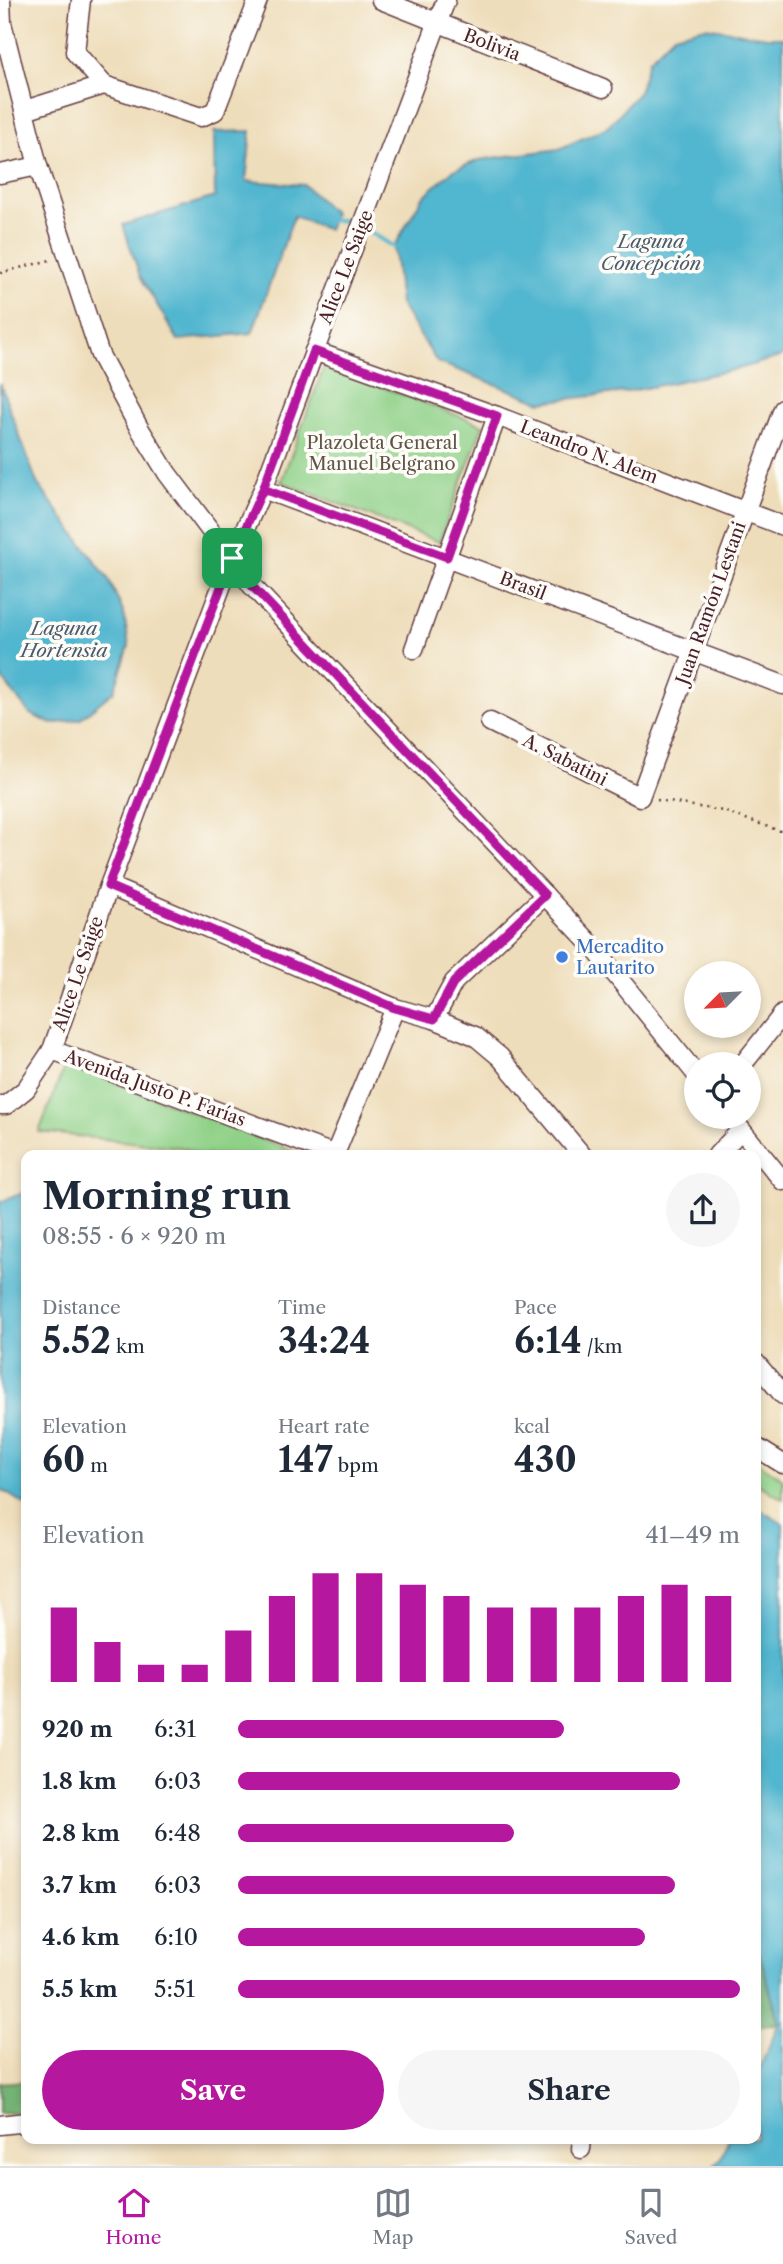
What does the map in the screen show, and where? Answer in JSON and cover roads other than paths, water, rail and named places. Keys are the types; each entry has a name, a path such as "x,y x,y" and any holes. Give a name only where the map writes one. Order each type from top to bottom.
{"street":[{"path":"1,0 2,23 38,166 100,355 167,473 252,586 590,943 684,1059"},
{"path":"81,0 75,52 104,85 201,117 215,111 258,0"},
{"name":"Bolivia","path":"381,0 603,88"},
{"name":"Alice Le Saige","path":"0,1105 6,1104 26,1089 52,1050 108,886 232,558 263,489 446,0"},
{"path":"25,110 104,85"},
{"path":"0,174 38,166"},
{"name":"Leandro N. Alem","path":"314,351 497,416 783,526"},
{"name":"Juan Ramón Lestani","path":"640,797 783,409"},
{"path":"414,649 497,416"},
{"name":"Brasil","path":"263,489 783,685"},
{"name":"A. Sabatini","path":"490,722 640,797"},
{"path":"108,886 395,1008 434,1019 475,1036 500,1057 578,1150"},
{"path":"434,1019 454,982 545,895"},
{"path":"338,1150 395,1008"},
{"path":"753,1052 783,1014"},
{"name":"Avenida Justo P. Farías","path":"52,1050 325,1150"},
{"path":"720,1150 732,1129"},
{"path":"741,1129 758,1150"},
{"path":"761,1154 783,1181"},
{"path":"761,1369 783,1395"},
{"path":"761,1450 783,1464"},
{"path":"0,2125 21,2123"}],"water":[{"name":"Laguna Concepción","path":"705,27 783,37 783,356 738,369 626,392 541,402 437,362 400,304 394,247 422,198 452,171 479,160 559,149 608,127 639,92 649,60 674,35"},
{"path":"251,131 246,181 304,185 334,213 328,230 294,216 252,333 178,340 140,276 123,225 215,197 214,132"},
{"name":"Laguna Hortensia","path":"0,383 37,483 109,580 124,614 129,646 114,691 80,719 52,724 30,714 0,676"},
{"path":"21,1194 21,1502 0,1489 0,1202"},
{"path":"761,1510 783,1524 783,2166 714,2166 727,2144 761,2144 761,2065 779,2023 761,1958"}],"waterway":[{"path":"331,220 352,221"},
{"path":"368,231 394,247"}],"place":[{"name":"Mercadito Lautarito","path":"562,957"}],"park label":[{"name":"Plazoleta General Manuel Belgrano","path":"382,453"}]}
